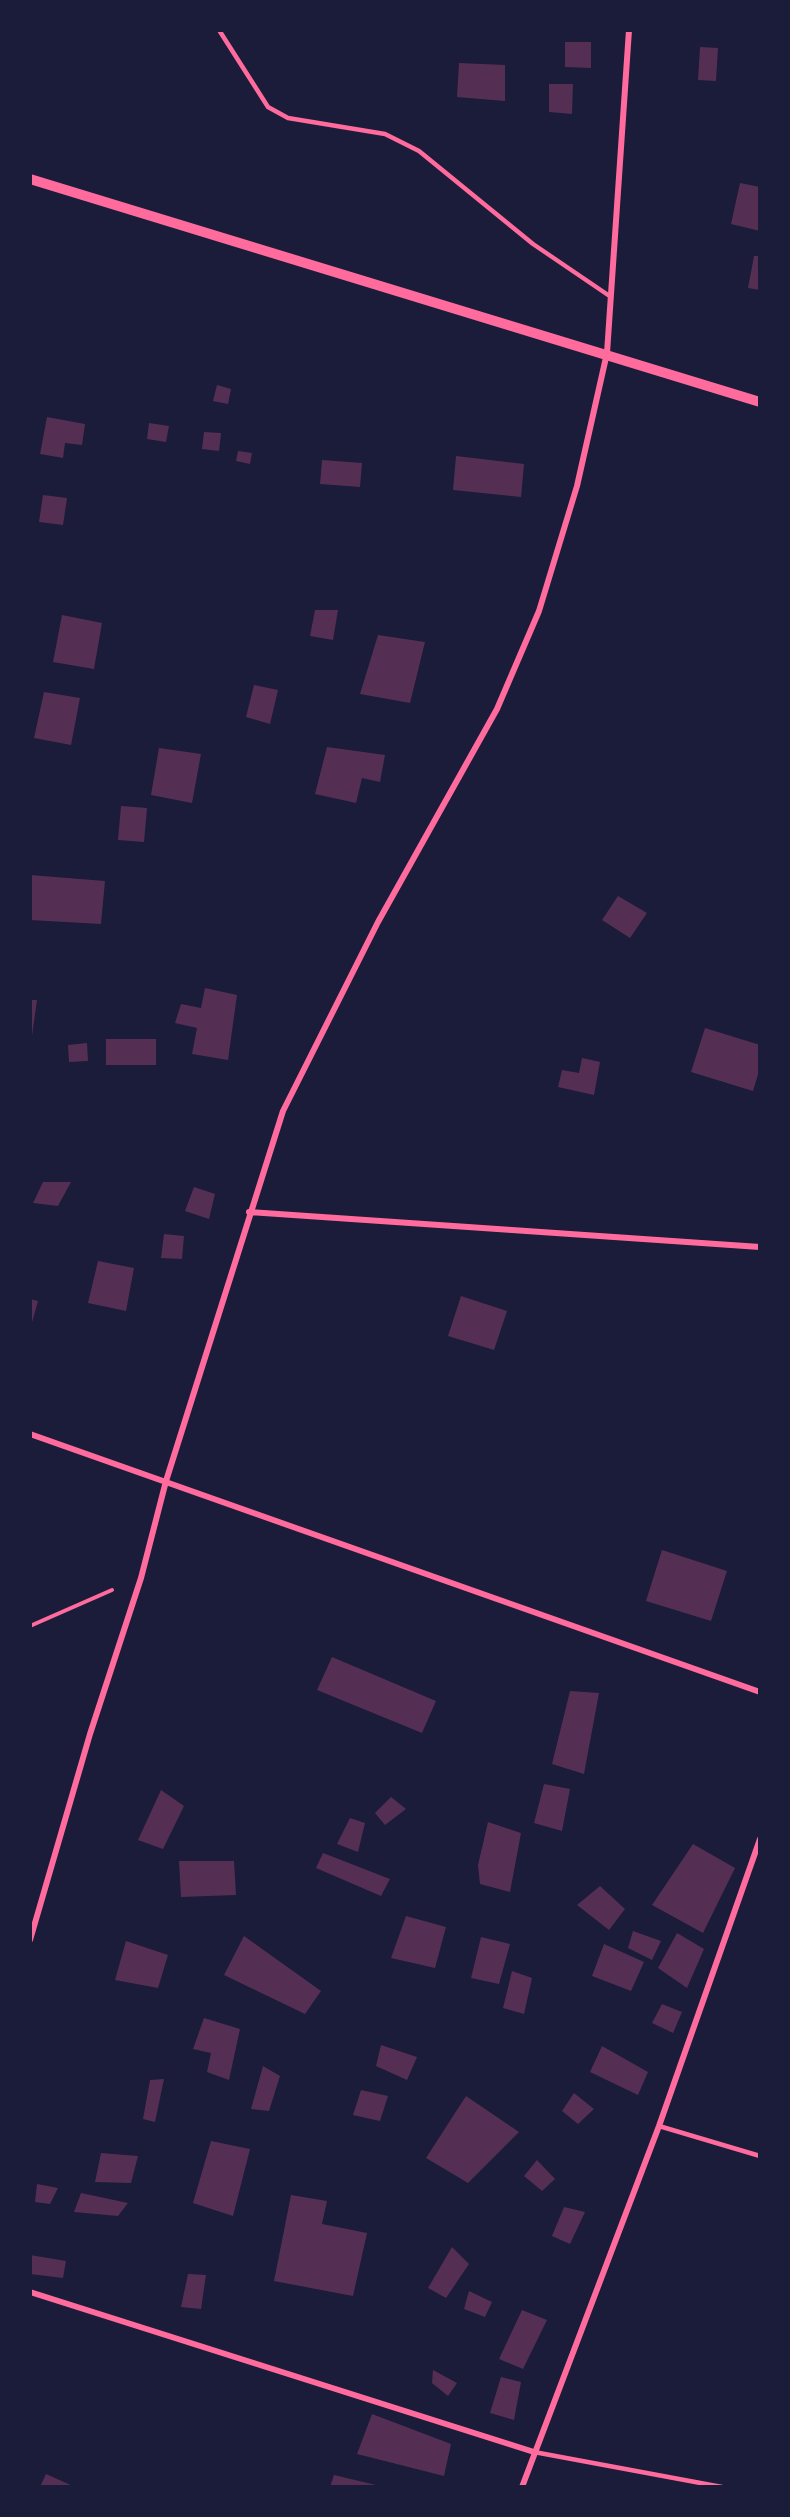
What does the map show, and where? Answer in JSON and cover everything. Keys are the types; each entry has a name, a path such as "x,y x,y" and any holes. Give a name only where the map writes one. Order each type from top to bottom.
{"street":[{"path":"30,1940 90,1734 141,1578 166,1481 249,1212 283,1111 378,922 497,709 539,611 577,486 607,353 629,30"},
{"path":"30,179 607,353 760,402"},
{"path":"249,1212 760,1247"},
{"path":"30,1434 760,1692"},
{"path":"522,2487 659,2126 760,1839"},
{"path":"30,2292 534,2452"}],"lane":[{"path":"219,30 268,107 288,118 385,134 419,151 533,244 611,297"},
{"path":"659,2126 760,2156"},
{"path":"534,2452 722,2487"}],"path":[{"path":"30,1626 141,1578"}],"building":[{"path":"565,42 591,42 591,68 565,67"},
{"path":"700,47 718,48 716,81 698,80"},
{"path":"459,63 505,65 505,101 457,97"},
{"path":"549,84 573,84 572,114 549,112"},
{"path":"740,183 760,187 760,231 731,224"},
{"path":"754,256 760,256 760,290 748,288"},
{"path":"217,385 231,389 228,404 213,401"},
{"path":"47,417 85,424 82,445 65,443 63,458 40,454"},
{"path":"149,423 169,426 166,442 147,439"},
{"path":"204,432 221,433 219,451 202,449"},
{"path":"238,451 252,453 250,464 236,461"},
{"path":"456,456 524,464 521,497 453,490"},
{"path":"322,460 362,463 360,487 320,484"},
{"path":"43,495 67,498 63,525 39,522"},
{"path":"315,610 338,610 333,640 310,636"},
{"path":"62,615 102,623 94,669 53,662"},
{"path":"378,635 425,642 410,703 360,694"},
{"path":"254,685 278,690 270,724 246,717"},
{"path":"44,692 80,698 71,745 34,738"},
{"path":"327,747 385,755 380,782 362,778 356,803 315,794"},
{"path":"159,748 201,754 192,803 151,795"},
{"path":"121,806 147,808 144,842 118,840"},
{"path":"30,875 105,881 101,924 30,920"},
{"path":"618,896 647,913 630,938 602,920"},
{"path":"205,988 237,995 228,1060 192,1054 197,1028 175,1023 181,1004 201,1008"},
{"path":"30,1000 37,1000 31,1043 30,1043"},
{"path":"705,1028 760,1045 760,1068 753,1091 691,1072"},
{"path":"106,1039 156,1039 156,1065 106,1065"},
{"path":"87,1043 88,1061 69,1062 68,1045"},
{"path":"582,1058 600,1062 594,1095 558,1087 562,1070 579,1073"},
{"path":"43,1182 71,1182 58,1206 33,1203"},
{"path":"194,1187 215,1194 209,1219 185,1211"},
{"path":"164,1234 184,1236 182,1259 161,1258"},
{"path":"98,1261 134,1268 126,1311 88,1303"},
{"path":"461,1296 507,1311 494,1350 448,1336"},
{"path":"30,1299 38,1301 31,1326 30,1326"},
{"path":"662,1550 727,1571 711,1621 646,1601"},
{"path":"332,1657 436,1701 422,1733 317,1690"},
{"path":"570,1691 599,1693 584,1774 552,1764"},
{"path":"544,1784 570,1789 562,1831 534,1823"},
{"path":"161,1790 184,1806 163,1849 138,1840"},
{"path":"391,1797 406,1809 385,1825 375,1813"},
{"path":"350,1818 365,1823 358,1852 337,1844"},
{"path":"488,1822 521,1833 510,1892 480,1884 478,1865"},
{"path":"693,1844 735,1868 703,1933 652,1905"},
{"path":"323,1853 390,1879 381,1896 316,1868"},
{"path":"179,1861 234,1861 236,1895 181,1897"},
{"path":"600,1886 625,1909 609,1930 577,1905"},
{"path":"406,1916 446,1927 435,1968 391,1958"},
{"path":"633,1931 661,1941 652,1960 628,1948"},
{"path":"677,1933 704,1949 687,1988 658,1968"},
{"path":"244,1936 321,1991 305,2014 224,1975"},
{"path":"481,1937 510,1944 499,1984 471,1978"},
{"path":"126,1941 168,1955 158,1988 115,1980"},
{"path":"604,1944 644,1962 631,1991 592,1976"},
{"path":"512,1971 532,1978 524,2014 503,2008"},
{"path":"662,2004 682,2012 673,2033 652,2023"},
{"path":"204,2018 240,2029 229,2080 207,2072 211,2053 193,2049"},
{"path":"381,2045 417,2057 407,2080 376,2066"},
{"path":"602,2046 648,2072 638,2095 590,2072"},
{"path":"263,2066 280,2076 269,2111 251,2109"},
{"path":"164,2079 155,2122 143,2119 150,2080"},
{"path":"361,2090 388,2096 380,2121 353,2115"},
{"path":"574,2093 594,2109 578,2124 562,2111"},
{"path":"466,2096 519,2132 468,2183 426,2158"},
{"path":"211,2141 250,2149 233,2216 193,2203"},
{"path":"101,2153 138,2156 131,2183 95,2182"},
{"path":"537,2160 555,2179 542,2191 524,2176"},
{"path":"37,2184 58,2188 50,2204 35,2202"},
{"path":"81,2193 128,2203 118,2216 74,2212"},
{"path":"291,2195 327,2201 322,2224 367,2233 353,2296 274,2281"},
{"path":"564,2207 585,2212 570,2244 552,2236"},
{"path":"452,2247 469,2264 446,2298 428,2288"},
{"path":"30,2255 66,2261 63,2278 30,2274"},
{"path":"188,2274 206,2275 201,2309 181,2307"},
{"path":"469,2291 492,2302 485,2317 464,2309"},
{"path":"522,2310 547,2320 523,2369 499,2359"},
{"path":"433,2370 457,2383 448,2396 432,2383"},
{"path":"501,2377 521,2382 514,2420 490,2413"},
{"path":"372,2414 451,2444 444,2476 357,2454"},
{"path":"46,2474 75,2487 40,2487"},
{"path":"334,2475 376,2485 375,2487 330,2487"}]}
